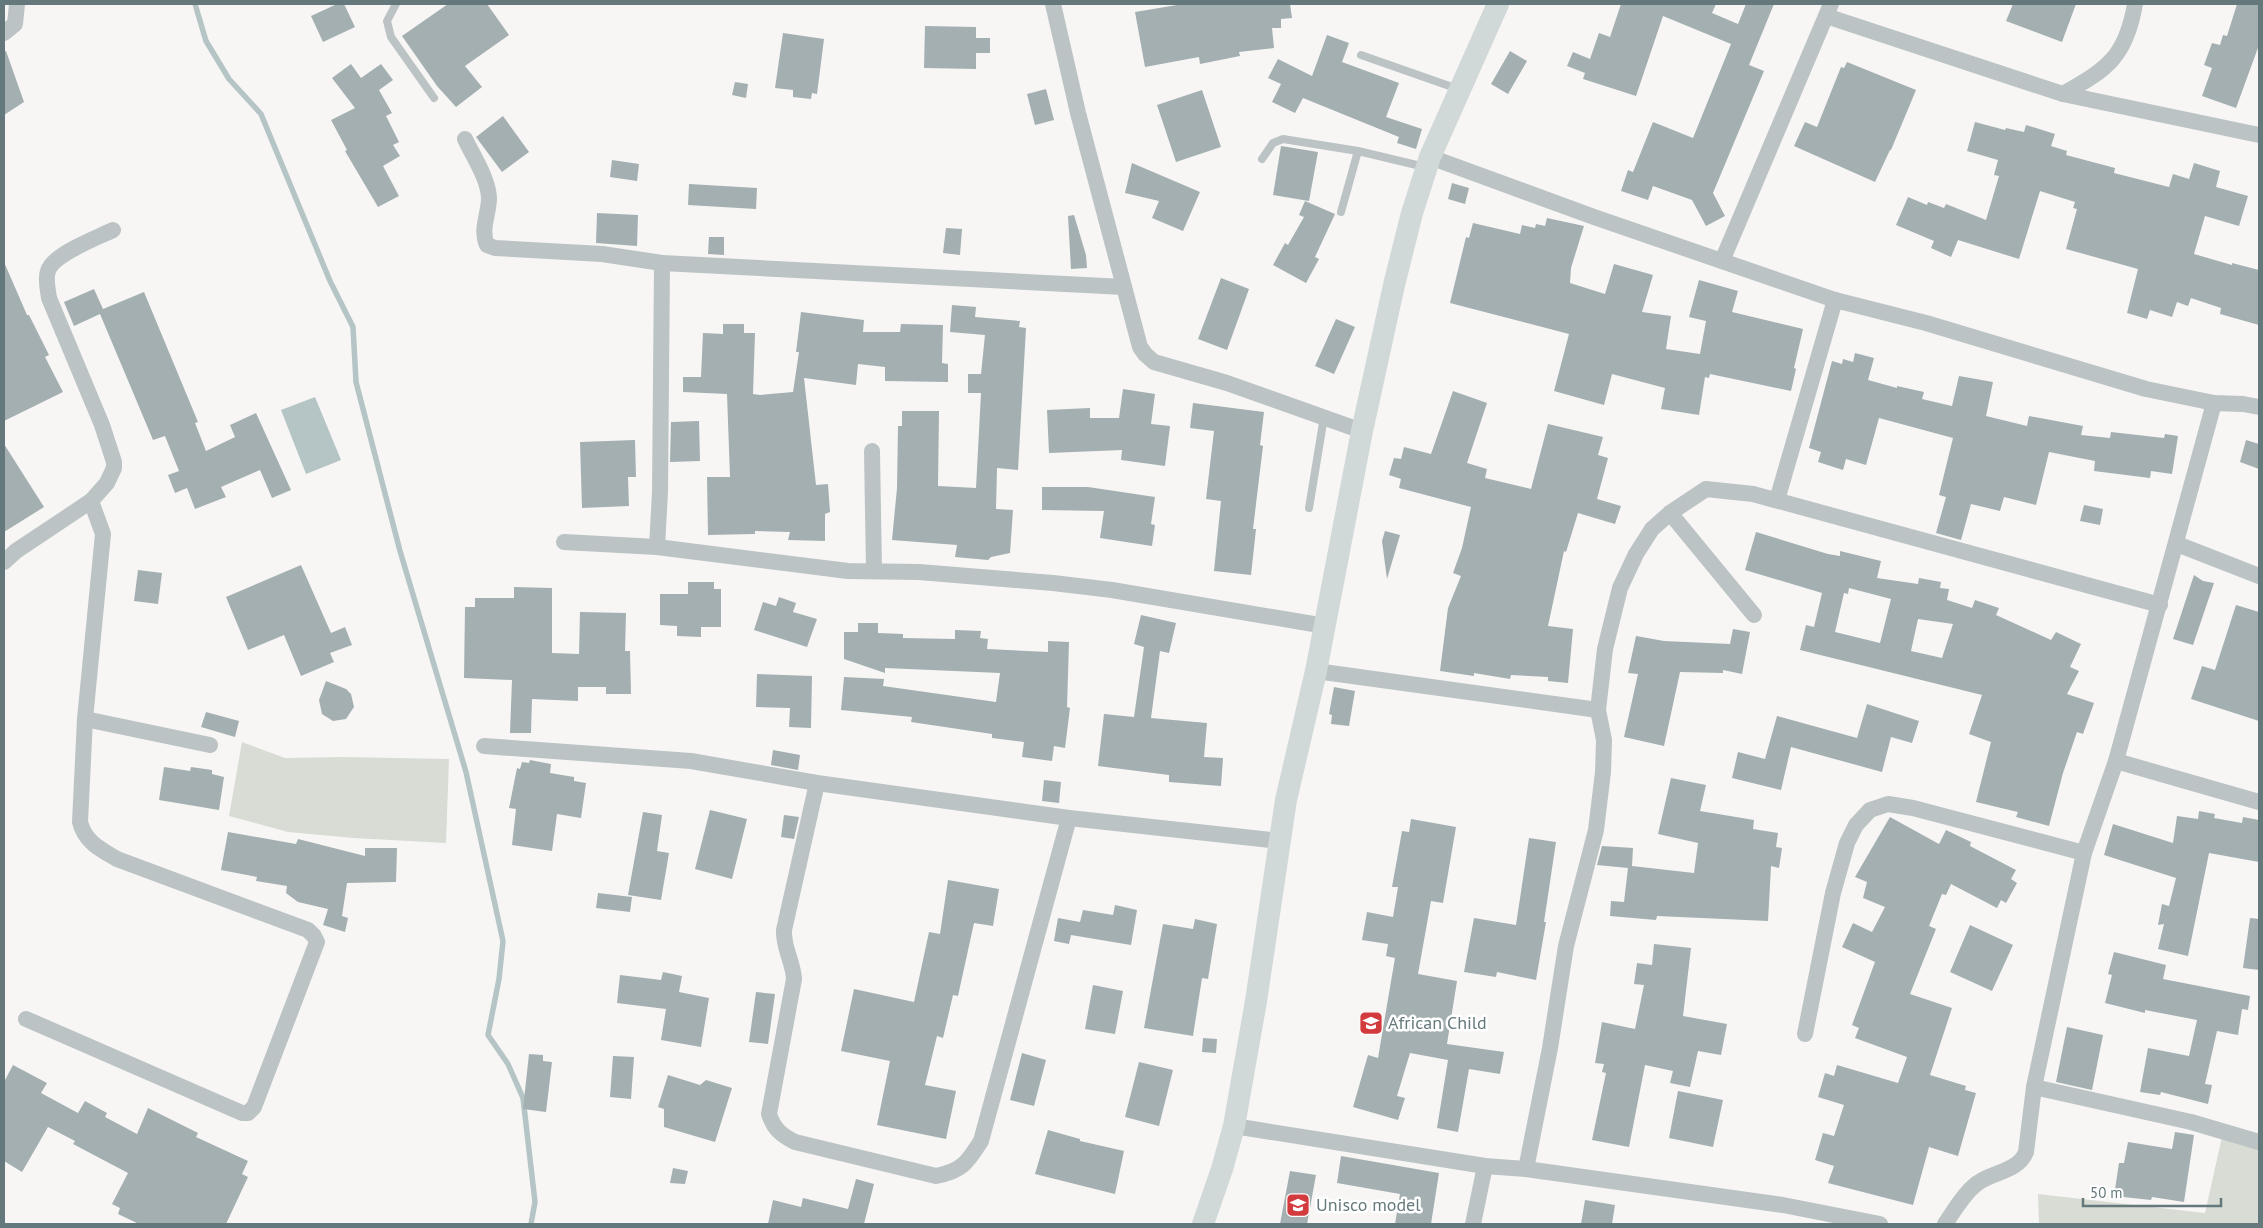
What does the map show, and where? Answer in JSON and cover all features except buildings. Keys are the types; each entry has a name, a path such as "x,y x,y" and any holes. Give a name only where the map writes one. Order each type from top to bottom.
{"street":[{"path":"4,33 15,24 17,4"},
{"path":"1053,4 1078,113 1140,347 1149,359 1362,431"},
{"path":"1203,1224 1222,1169 1234,1126 1256,1001 1286,800 1316,671 1362,431 1412,213 1429,162 1498,4"},
{"path":"2064,94 2092,78 2122,49 2131,27 2135,4"},
{"path":"1722,261 1829,10 2064,94 2259,135"},
{"path":"465,139 484,180 489,197 483,236 487,244 495,248 602,254 662,263 1124,287"},
{"path":"1429,162 1835,300 1961,333 2146,389 2214,403 2243,404 2259,407"},
{"path":"4,562 16,551 91,500 110,478 114,462 102,425 49,298 48,271 52,263 61,256 113,230"},
{"path":"658,547 662,263"},
{"path":"1777,500 1835,300"},
{"path":"1945,1224 1965,1194 1976,1184 2013,1166 2024,1157 2034,1088 2084,853 2116,761 2214,403"},
{"path":"872,451 874,570"},
{"path":"1526,1170 1550,1048 1566,946 1596,830 1603,772 1604,740 1598,710 1605,649 1620,588 1636,554 1652,529 1670,512 1706,490 1728,490 1777,500 2160,605"},
{"path":"26,1019 242,1113 248,1113 254,1107 317,942 308,930 117,859 92,844 82,832 80,822 86,719 103,534 91,500"},
{"path":"1670,512 1754,615"},
{"path":"564,542 658,547 848,571 874,570 1102,589 1325,626"},
{"path":"2176,544 2259,576"},
{"path":"1316,671 1598,710"},
{"path":"86,719 210,745"},
{"path":"484,746 691,761 817,783 1069,818 1280,841"},
{"path":"2116,761 2259,802"},
{"path":"817,783 784,930 783,941 792,963 794,979 769,1114 772,1124 780,1135 795,1142 936,1176 954,1173 966,1164 981,1141 1069,818"},
{"path":"1805,1034 1833,893 1847,843 1856,825 1870,810 1888,804 1913,808 2084,853"},
{"path":"2034,1088 2191,1122 2259,1142"},
{"path":"1234,1126 1485,1166 1783,1205 1880,1224"},
{"path":"1473,1224 1485,1166"}],"lane":[{"path":"396,4 387,21 391,37 434,98"},
{"path":"1361,54 1460,89"},
{"path":"1262,159 1273,143 1283,139 1429,162"},
{"path":"1341,212 1358,151"},
{"path":"1309,508 1324,417"}],"shaded area":[{"path":"315,397 341,460 306,474 281,410"},
{"path":"242,742 285,758 449,759 446,843 288,832 229,816"},
{"path":"2222,1137 2259,1147 2259,1224 2039,1224 2038,1194 2205,1213"}],"waterway":[{"path":"195,4 206,41 229,79 261,114 330,281 353,327 356,382 400,551 466,772 503,941 499,979 488,1035 508,1064 523,1098 535,1202 531,1224"}],"place":[{"name":"African Child","path":"1371,1023"},
{"name":"Unisco model","path":"1298,1205"}]}
